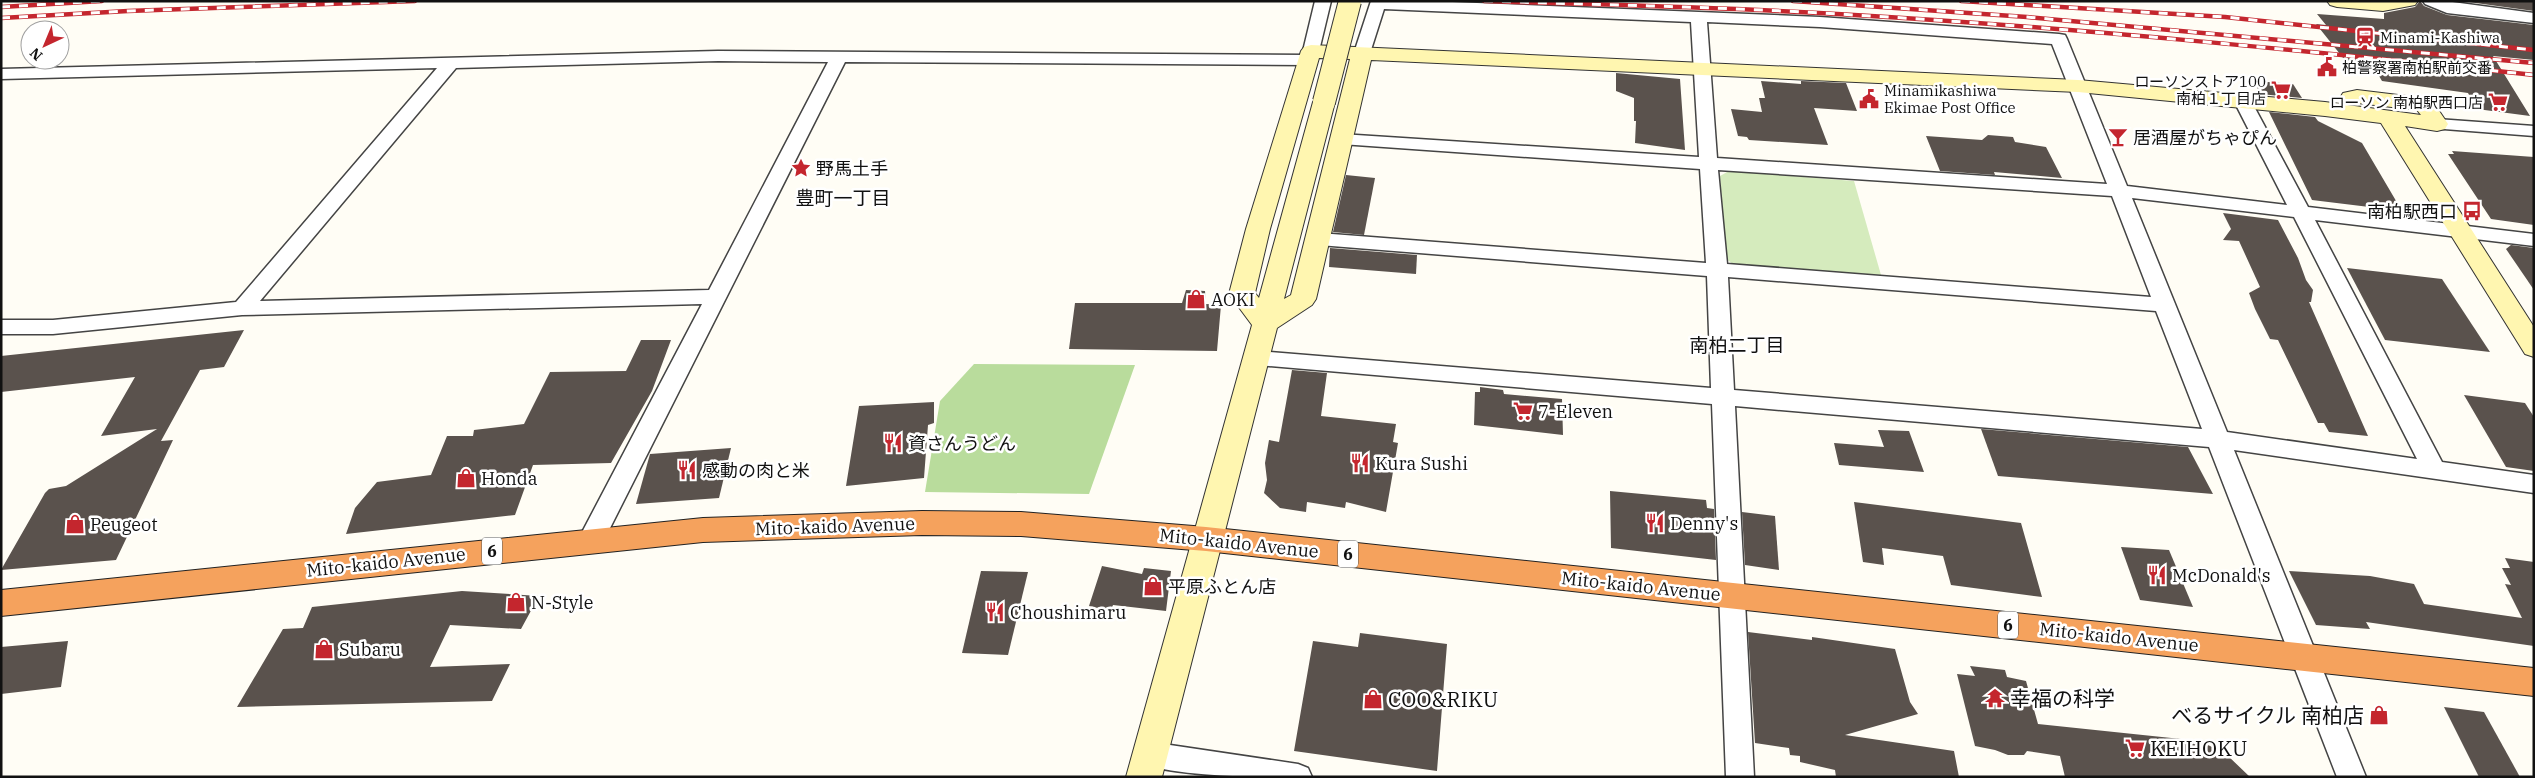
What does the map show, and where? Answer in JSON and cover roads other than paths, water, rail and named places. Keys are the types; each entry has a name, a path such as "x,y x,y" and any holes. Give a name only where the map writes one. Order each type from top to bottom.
{"highway":[{"name":"Mito-kaido Avenue","path":"1,603 591,540 703,530 922,523 1021,524 1206,539 2534,682"}],"street":[{"path":"1265,324 1242,294 1258,229 1309,55 1322,1"},
{"path":"1298,777 1147,766 1206,539 1257,358 1350,1"},
{"path":"2337,1 2383,5 2408,1"},
{"path":"2431,1 2447,8 2534,18"},
{"path":"1265,324 1303,299 1319,239 1362,53 1377,4 1820,22 2059,39 2121,191 2302,656 2352,777"},
{"path":"1699,17 1701,69 1717,270 1740,777"},
{"path":"1,74 644,58 1309,55 1362,53 2078,86 2243,101 2437,124 2533,131"},
{"path":"591,540 840,56"},
{"path":"242,308 451,64"},
{"path":"2359,114 2350,100 2351,97 2417,102 2427,107 2437,124"},
{"path":"2243,101 2434,469"},
{"path":"2388,119 2534,348"},
{"path":"1342,139 2121,191 2534,240"},
{"path":"1319,239 2164,305"},
{"path":"1,327 53,327 242,308 716,297"},
{"path":"1257,358 1723,399 2218,439 2534,484"}],"railway":[{"path":"1,7 102,1"},
{"path":"1,18 128,11 415,1"},
{"path":"1484,1 1669,6 1939,20 2194,41 2534,75"},
{"path":"1793,1 2027,17 2534,63"},
{"path":"1961,1 2225,17 2534,50"}],"place":[{"name":"Minami-Kashiwa","path":"2365,37"},
{"name":"柏警察署南柏駅前交番","path":"2327,67"},
{"name":"ローソンストア100 南柏１丁目店","path":"2281,90"},
{"name":"Minamikashiwa Ekimae Post Office","path":"1869,99"},
{"name":"ローソン 南柏駅西口店","path":"2498,102"},
{"name":"居酒屋がちゃぴん","path":"2118,137"},
{"name":"野馬土手","path":"801,168"},
{"name":"南柏駅西口","path":"2472,211"},
{"name":"AOKI","path":"1196,299"},
{"name":"7-Eleven","path":"1523,411"},
{"name":"資さんうどん","path":"893,443"},
{"name":"Kura Sushi","path":"1360,463"},
{"name":"感動の肉と米","path":"687,470"},
{"name":"Honda","path":"466,478"},
{"name":"Denny's","path":"1655,523"},
{"name":"Peugeot","path":"75,524"},
{"name":"McDonald's","path":"2157,575"},
{"name":"平原ふとん店","path":"1153,586"},
{"name":"N-Style","path":"516,602"},
{"name":"Choushimaru","path":"995,612"},
{"name":"Subaru","path":"324,649"},
{"name":"幸福の科学","path":"1995,698"},
{"name":"COO&RIKU","path":"1373,699"},
{"name":"べるサイクル 南柏店","path":"2379,715"},
{"name":"KEIHOKU","path":"2135,748"}],"district":[{"name":"豊町一丁目","path":"843,198"},
{"name":"南柏二丁目","path":"1737,345"}]}
